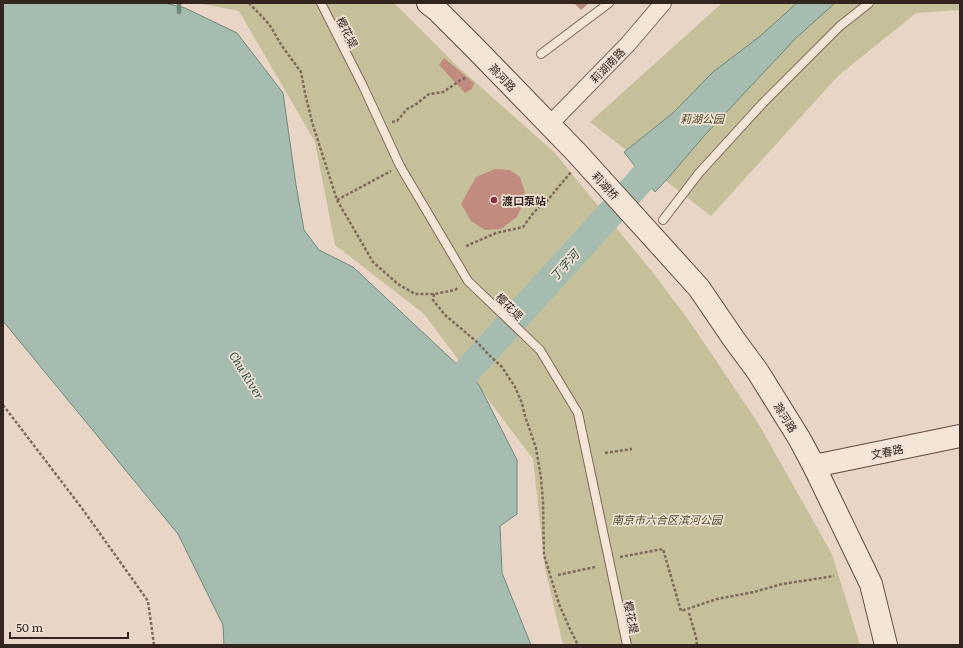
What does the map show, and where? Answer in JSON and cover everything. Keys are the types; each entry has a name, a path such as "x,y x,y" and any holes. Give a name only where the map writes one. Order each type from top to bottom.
{"street":[{"name":"滁河路","path":"428,3 473,46 549,125 574,161"},
{"name":"莉湖南路","path":"549,125 628,44 663,3"},
{"name":"莉湖桥","path":"574,161 636,217"},
{"name":"滁河路","path":"636,217 699,288 758,372 799,438 871,584 886,645"},
{"name":"文春路","path":"814,466 960,436"}],"lane":[{"name":"樱花堤","path":"321,3 363,86 400,166 468,281 540,350 578,413 627,645"},
{"path":"541,54 609,3"},
{"path":"662,220 699,172 762,104 840,26 869,3"}],"path":[{"path":"249,3 269,24 282,46 301,72 312,122 337,200 373,262 398,284 415,294 434,294 456,290 468,281"},
{"path":"377,117 382,121 391,123 397,121 407,109 429,94 443,92 467,77"},
{"path":"466,246 496,233 524,227 534,212 546,202 574,161"},
{"path":"337,200 400,166"},
{"path":"434,294 433,300 445,315 477,342 502,367 515,387 522,403 536,448 541,478 544,555 568,627 578,645"},
{"path":"3,405 81,507 148,601 154,645"},
{"path":"605,453 632,449"},
{"path":"616,558 663,549 681,611 717,599 754,592 782,584 834,576"},
{"path":"558,574 595,567"},
{"path":"689,613 697,645"}],"green space":[{"name":"南京市六合区滨河公园","path":"198,3 394,3 456,65 554,152 654,274 690,322 758,423 832,554 860,645 563,645 545,568 533,459 424,314 335,245 315,142 239,11"},
{"name":"莉湖公园","path":"722,3 960,3 960,10 916,13 838,76 711,216 590,122"}],"water":[{"name":"Chu River","path":"3,3 165,3 185,8 237,33 283,93 304,230 319,250 353,267 479,385 517,460 517,514 500,526 502,573 531,645 224,645 223,625 178,534 3,321"},
{"path":"797,3 835,3 796,38 704,136 655,192 624,152 673,113 713,72 759,37"}],"building":[{"path":"574,3 589,3 581,10"},
{"path":"444,58 474,83 472,89 465,93 439,65"},
{"name":"渡口泵站","path":"495,169 510,170 520,177 526,196 517,217 501,229 485,230 471,221 461,204 476,177"}],"waterway":[{"path":"179,3 179,12"},
{"name":"丁字河","path":"440,401 669,149"}],"place":[{"name":"渡口泵站","path":"494,200"}]}
